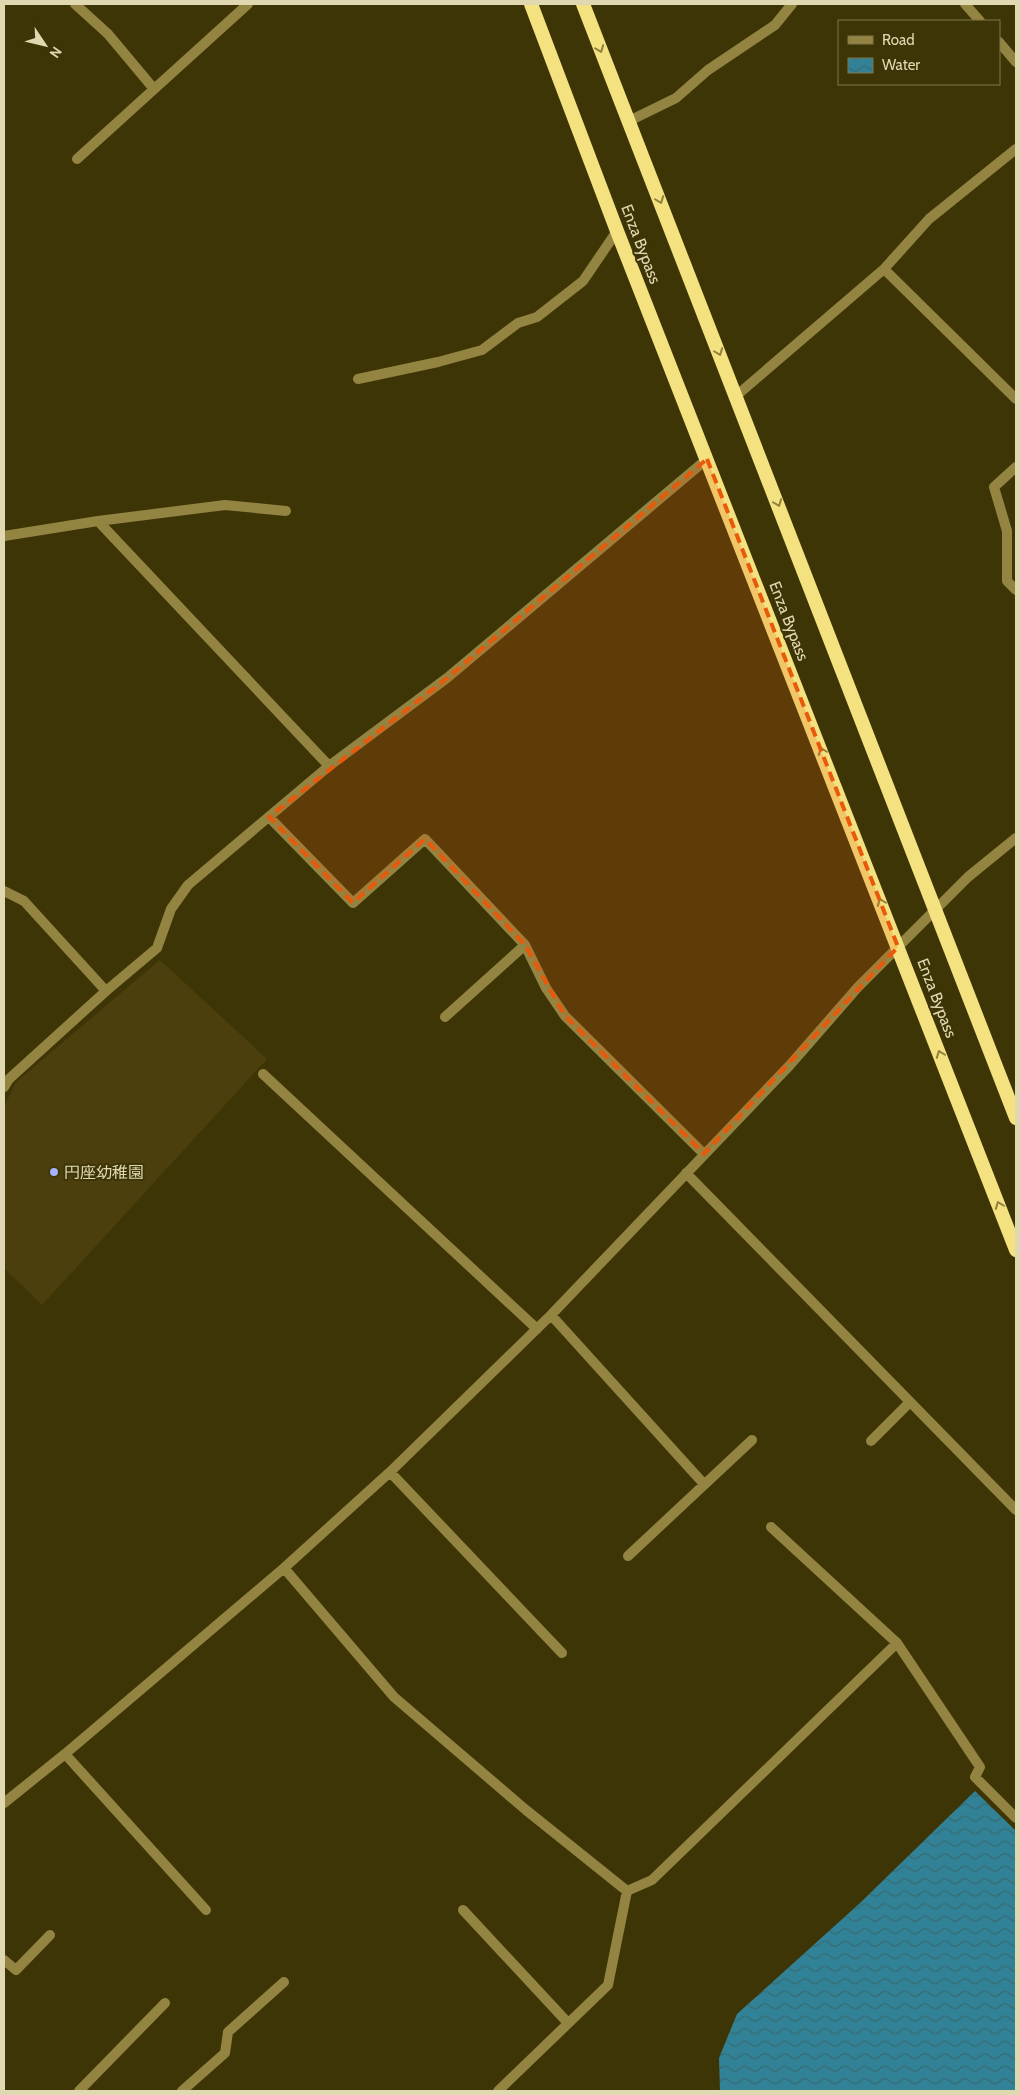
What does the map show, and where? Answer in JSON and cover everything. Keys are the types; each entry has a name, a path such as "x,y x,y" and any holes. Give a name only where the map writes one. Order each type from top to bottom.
{"highway":[{"name":"Enza Bypass","path":"531,4 617,231 1016,1250"},
{"name":"Enza Bypass","path":"583,4 1016,1118"}],"street":[{"path":"75,4 108,34 154,89"},
{"path":"77,159 248,4"},
{"path":"629,121 676,98 708,70 775,25 792,4"},
{"path":"965,4 979,20"},
{"path":"1000,43 1016,62"},
{"path":"736,396 884,269 929,219 1016,149"},
{"path":"358,379 438,362 482,350 518,323 537,316 583,281 617,231"},
{"path":"884,269 1016,399"},
{"path":"6,1079 157,948 171,909 188,885 329,766 447,678 707,458"},
{"path":"1016,467 994,487 1007,531 1007,581 1016,590"},
{"path":"4,536 98,521 225,505 286,511"},
{"path":"98,521 329,766"},
{"path":"269,817 353,902 424,839 525,945 546,988 566,1016 704,1154"},
{"path":"4,1803 66,1754 284,1568 390,1472 551,1315 790,1065 858,987 968,878 1016,838"},
{"path":"4,891 24,901 106,991"},
{"path":"445,1017 525,945"},
{"path":"264,1074 537,1329"},
{"path":"686,1173 1016,1510"},
{"path":"551,1315 703,1483"},
{"path":"871,1441 910,1402"},
{"path":"628,1556 703,1483 752,1440"},
{"path":"390,1472 562,1652"},
{"path":"771,1527 896,1643 980,1767 974,1777 1016,1818"},
{"path":"284,1568 394,1697 526,1810 627,1891"},
{"path":"627,1891 652,1880 896,1643"},
{"path":"66,1754 206,1910"},
{"path":"498,2091 608,1985 627,1891"},
{"path":"463,1910 568,2023"},
{"path":"4,1960 16,1970 50,1935"},
{"path":"182,2091 225,2053 228,2032 284,1982"},
{"path":"79,2091 165,2003"}],"highlighted area":[{"path":"707,459 898,947 704,1154 565,1016 525,945 425,839 353,903 269,817 447,678"}],"shaded area":[{"path":"160,960 267,1059 42,1305 4,1268 4,1107 16,1082"}],"water":[{"path":"975,1791 1016,1831 1016,2091 720,2091 719,2058 737,2014 860,1903"}],"place":[{"name":"円座幼稚園","path":"54,1172"}]}
